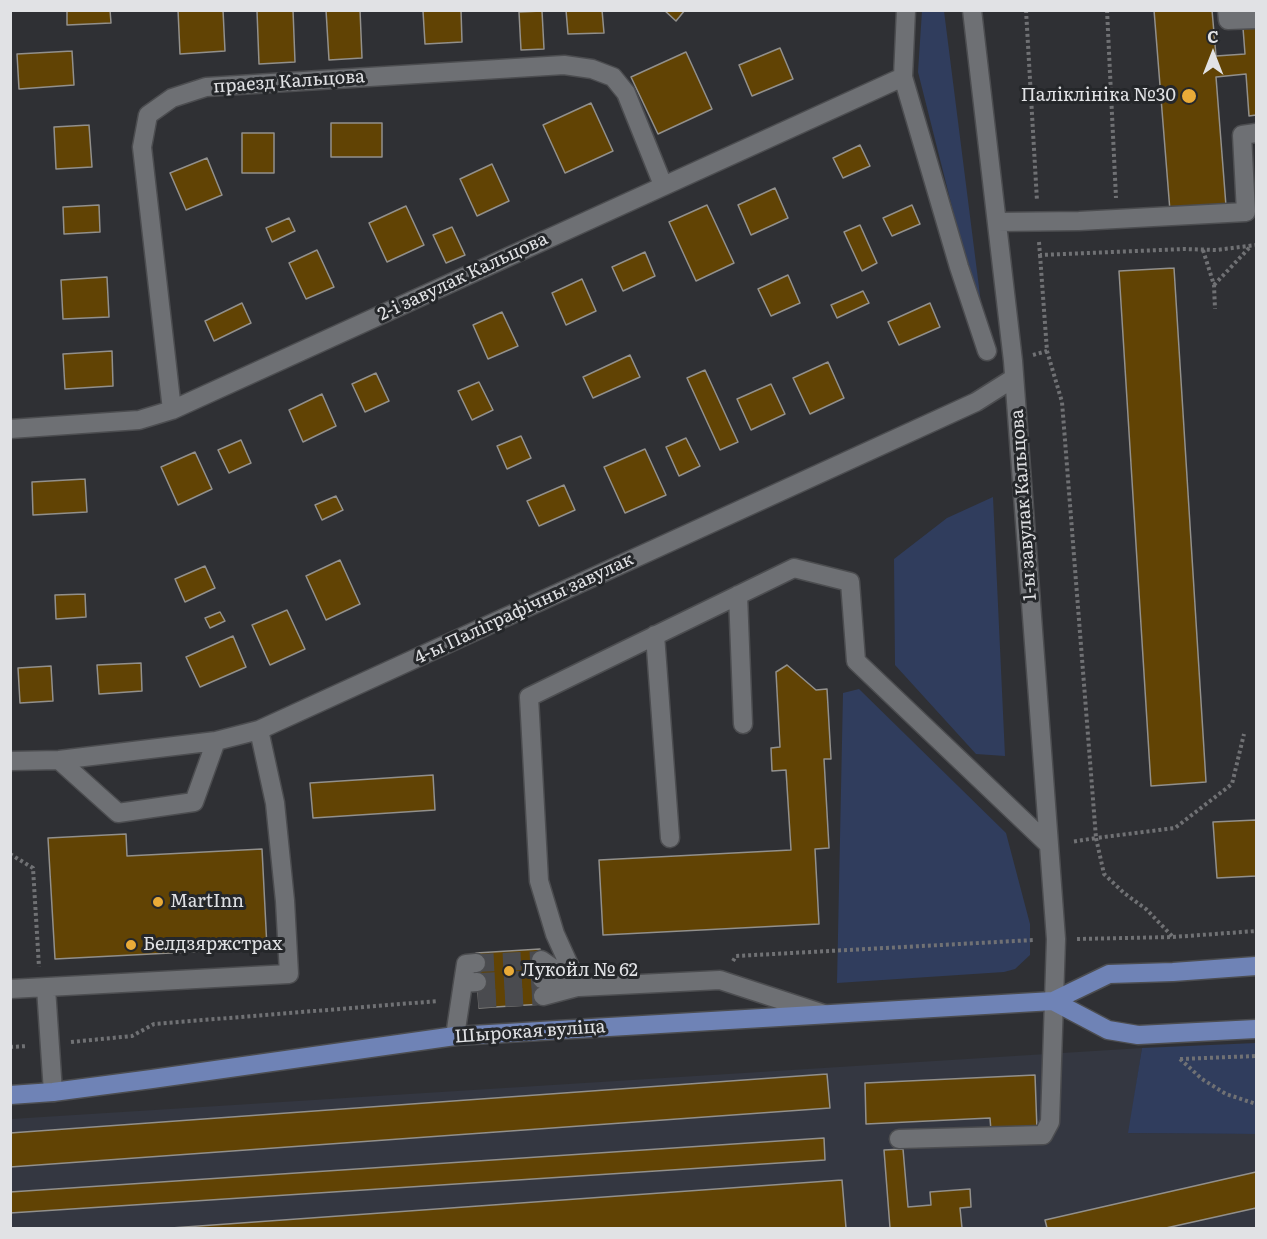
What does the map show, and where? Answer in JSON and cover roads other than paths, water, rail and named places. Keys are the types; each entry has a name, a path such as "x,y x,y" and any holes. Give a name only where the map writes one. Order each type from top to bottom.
{"main road":[{"name":"Шырокая вуліца","path":"10,1095 53,1092 454,1036 1053,1001 1109,974 1257,966"},
{"path":"1053,1001 1108,1030 1138,1035 1257,1029"}],"street":[{"path":"906,10 903,77 959,267 987,351"},
{"name":"1-ы завулак Кальцова","path":"899,1139 1043,1135 1050,1122 1056,939 1014,378 972,10"},
{"path":"1227,10 1228,20 1257,19"},
{"name":"праезд Кальцова","path":"172,410 142,147 148,115 172,98 206,87 564,65 592,69 613,78 626,93 663,185"},
{"name":"2-і завулак Кальцова","path":"10,429 138,420 172,410 903,77"},
{"path":"997,222 1117,220 1246,212 1242,135 1257,134"},
{"name":"4-ы Паліграфічны завулак","path":"10,761 59,760 216,741 259,730 976,402 1014,378"},
{"path":"579,987 555,934 539,881 529,697 794,568 850,582 856,661 1049,845"},
{"path":"738,595 743,724"},
{"path":"655,636 670,838"},
{"path":"10,989 289,974 285,901 275,803 259,730"},
{"path":"59,760 118,813 194,802 216,741"},
{"path":"541,960 579,987"},
{"path":"454,1036 470,991 466,964 476,963"},
{"path":"542,987 720,980 829,1015"},
{"path":"46,988 53,1092"}],"tunnel":[{"path":"476,963 541,960"},
{"path":"477,982 542,979"},
{"path":"478,999 543,996"}],"place":[{"name":"Паліклініка №30","path":"1189,96"},
{"name":"MartInn","path":"158,902"},
{"name":"Белдзяржстрах","path":"131,945"},
{"name":"Лукойл № 62","path":"509,971"}]}
